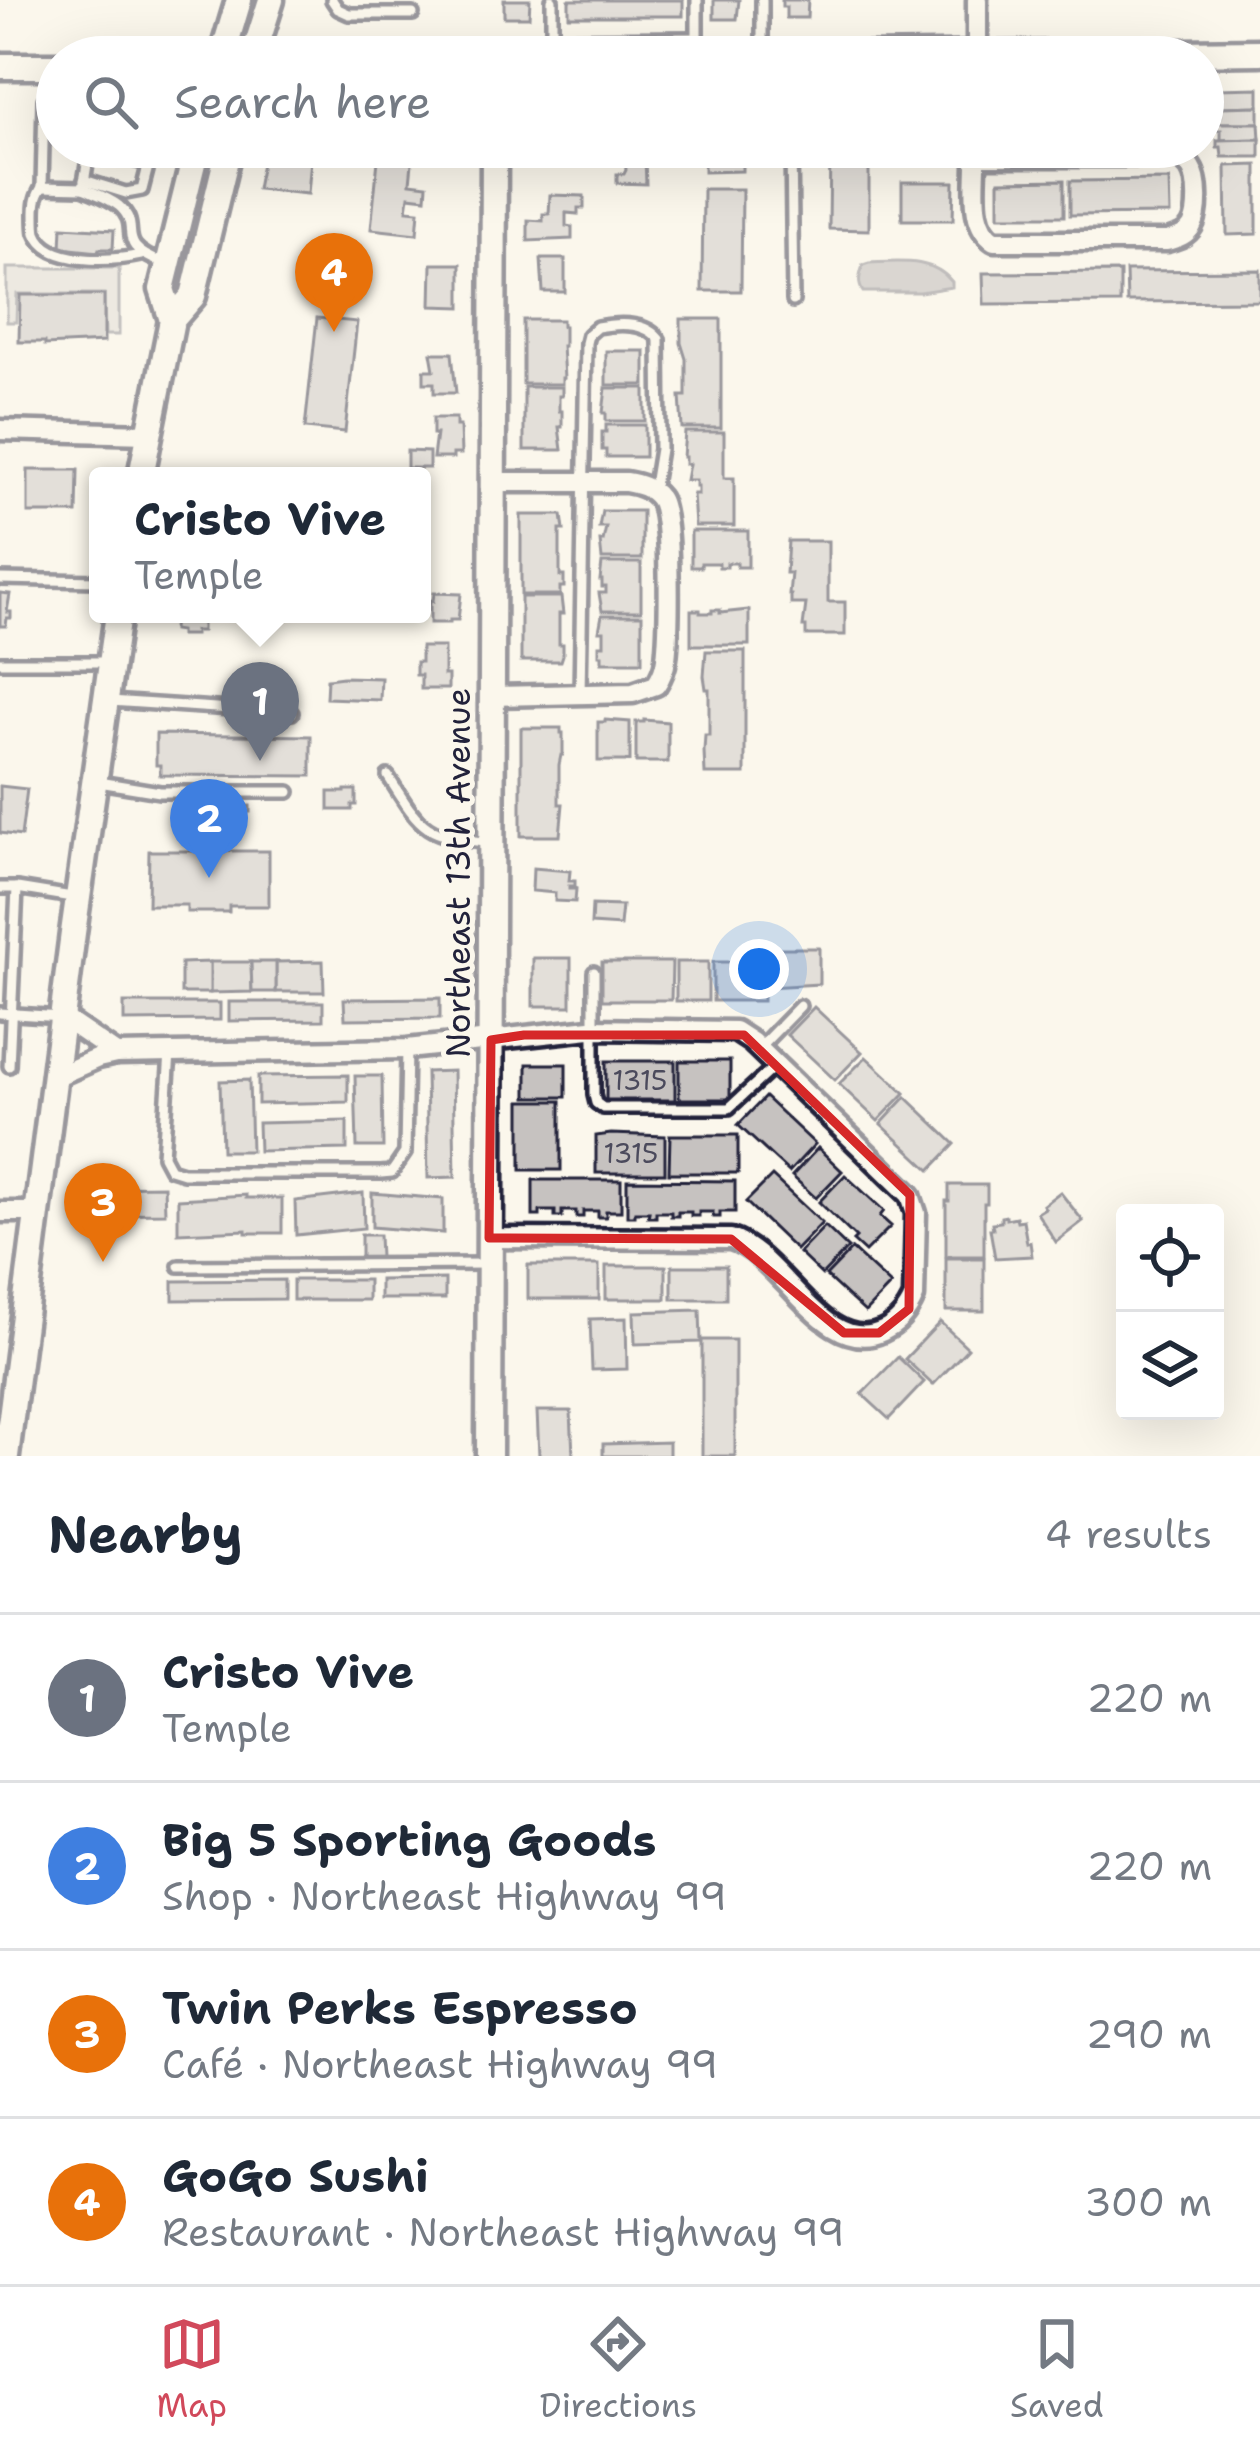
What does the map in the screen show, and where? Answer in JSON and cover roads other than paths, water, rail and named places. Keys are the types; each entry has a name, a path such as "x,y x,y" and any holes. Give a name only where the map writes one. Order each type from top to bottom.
{"street":[{"path":"228,36 238,0"},
{"path":"260,36 271,0"},
{"path":"977,0 977,36"},
{"path":"1224,53 1260,52"},
{"path":"0,66 36,66"},
{"path":"172,320 162,289 192,168"},
{"path":"142,467 172,320 193,296 224,168"},
{"name":"Northeast 13th Avenue","path":"488,1456 494,168"},
{"path":"976,168 977,219 986,236 1000,242 1167,241 1192,225 1195,181 1190,168"},
{"path":"0,430 148,434"},
{"path":"491,696 633,693 656,685 666,662 667,522 662,501 634,483 493,482"},
{"path":"6,1456 12,1322 38,1212 116,623"},
{"path":"62,1017 116,1054"},
{"path":"55,1077 116,1054 406,1049 594,1029 726,1029 744,1035 759,1048 906,1190 916,1213 915,1290 901,1317 879,1334 844,1333 755,1251 731,1239 489,1238"},
{"path":"0,1212 38,1212"}],"lane":[{"path":"332,0 349,14 413,14"},
{"path":"552,0 552,36"},
{"path":"697,0 697,36"},
{"path":"762,0 763,36"},
{"path":"42,168 42,187 35,199 35,231 50,250 63,256 122,259 140,255"},
{"path":"84,184 87,168"},
{"path":"42,187 84,184 135,194 142,190 148,168"},
{"path":"791,168 793,301"},
{"path":"84,184 125,214 132,247 140,255 168,265"},
{"path":"580,694 586,340 596,326 645,327 660,342 660,457 652,492"},
{"path":"0,579 89,580"},
{"path":"0,662 110,662"},
{"path":"105,700 292,713"},
{"path":"388,776 428,830 491,843"},
{"path":"94,781 160,792 289,792"},
{"path":"0,888 78,898"},
{"path":"9,1066 6,1013 17,888"},
{"path":"594,972 596,1103 609,1108 729,1108 776,1064"},
{"path":"759,1048 800,1006"},
{"path":"6,1013 62,1017"},
{"path":"170,1053 164,1156 170,1169 183,1173 381,1173 392,1172 405,1153 406,1049"},
{"path":"179,1266 488,1264"}],"place":[{"name":"GoGo Sushi","path":"334,332"},
{"name":"Cristo Vive","path":"260,761"},
{"name":"Big 5 Sporting Goods","path":"209,878"},
{"name":"Twin Perks Espresso","path":"103,1262"}]}
